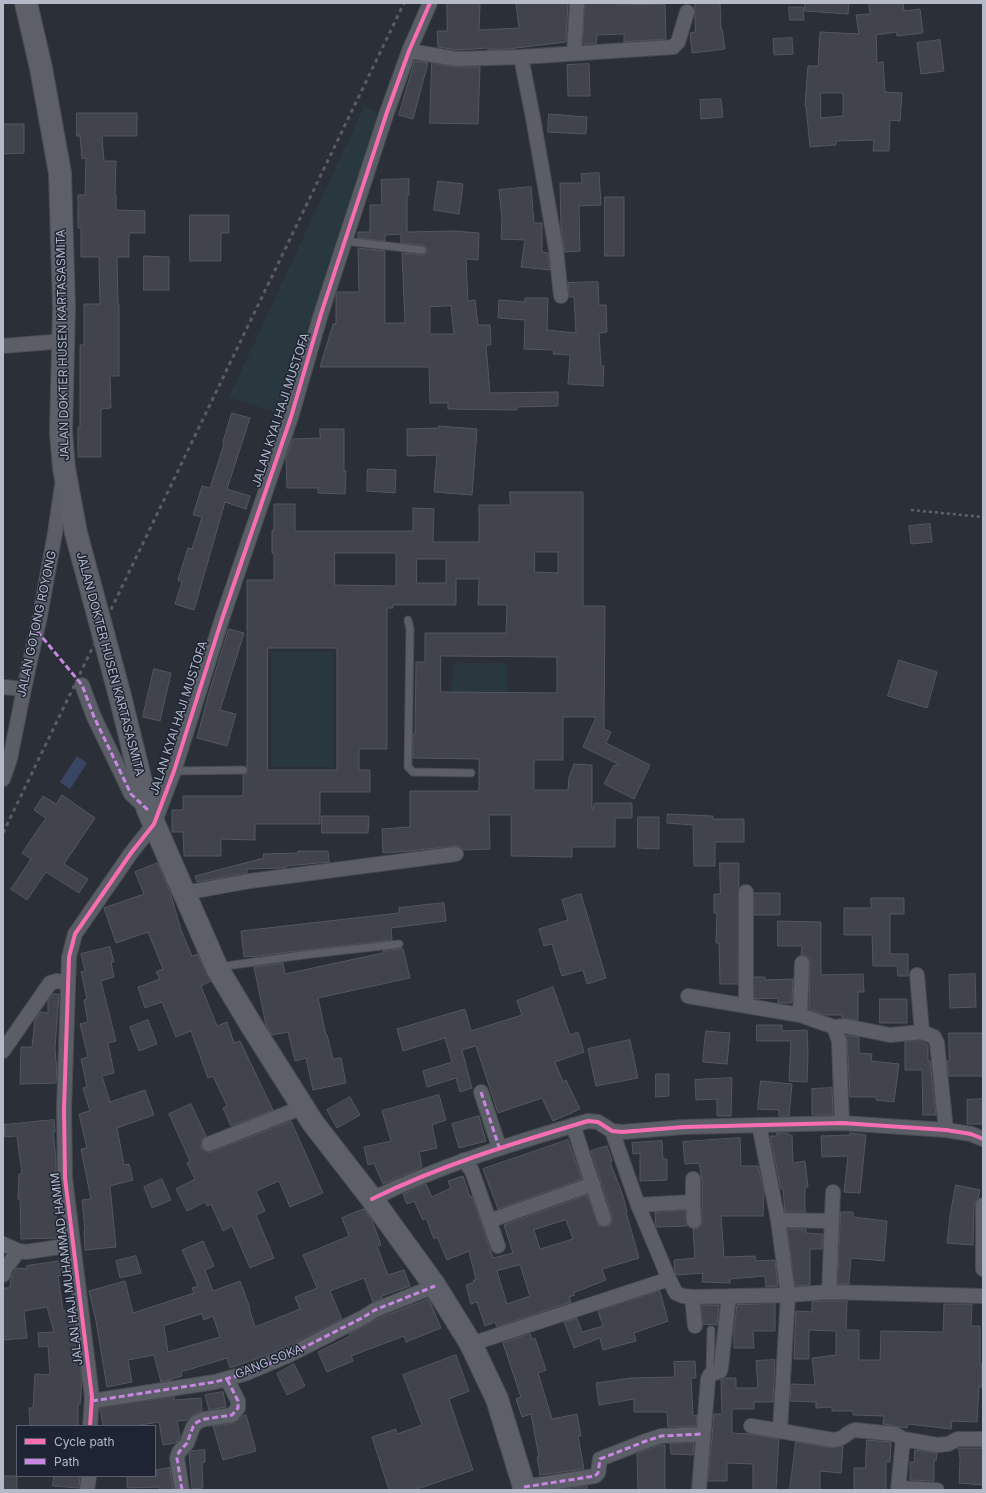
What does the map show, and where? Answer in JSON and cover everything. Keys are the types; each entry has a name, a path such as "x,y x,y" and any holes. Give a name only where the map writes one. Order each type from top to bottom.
{"main road":[{"name":"JALAN DOKTER HUSEN KARTASASMITA","path":"26,3 41,68 60,173 64,341 61,432 64,468 76,533 151,817 217,968 303,1107 435,1286 471,1344 498,1399 525,1488"}],"street":[{"name":"JALAN KYAI HAJI MUSTOFA","path":"151,817 174,771 222,619 291,416 386,115 409,51 430,3"},
{"path":"574,53 577,3"},
{"path":"409,51 457,59 520,57 673,47 678,42 687,12"},
{"path":"520,57 533,118 556,249 560,296"},
{"path":"3,346 64,341"},
{"name":"JALAN GOTONG ROYONG","path":"3,779 10,758 40,616 55,533 64,468"},
{"path":"82,685 94,716 131,794 151,817"},
{"path":"3,687 24,688"},
{"name":"JALAN HAJI MUHAMMAD HAMIM","path":"90,1425 92,1400 65,1178 64,1109 69,957 75,934 131,853 151,817"},
{"path":"184,893 250,881 456,854"},
{"path":"746,892 746,1006"},
{"path":"800,1016 802,963"},
{"path":"917,975 922,1032"},
{"path":"3,1052 50,983 57,981 68,984"},
{"path":"688,996 715,999 800,1016 834,1026 845,1026 890,1035 922,1032 934,1037 937,1043 946,1130"},
{"path":"834,1026 840,1041 842,1122"},
{"path":"481,1092 499,1147"},
{"path":"209,1144 303,1107"},
{"path":"372,1199 418,1177 499,1147 588,1121 598,1122 612,1131 622,1132 684,1127 842,1122 946,1130 970,1134 983,1139"},
{"path":"573,1125 604,1219"},
{"path":"759,1125 778,1220 788,1295 780,1430"},
{"path":"612,1131 638,1205 676,1293 683,1296 692,1297 788,1295 829,1292 983,1296"},
{"path":"464,1160 472,1171 498,1246"},
{"path":"693,1179 694,1221"},
{"path":"489,1221 593,1184"},
{"path":"829,1292 832,1192"},
{"path":"638,1205 693,1202"},
{"path":"983,1205 983,1269"},
{"path":"778,1220 831,1221"},
{"path":"3,1244 19,1251 26,1252 73,1245"},
{"path":"3,1275 6,1267 19,1251"},
{"path":"471,1344 669,1279"},
{"name":"GANG SOKA","path":"92,1400 215,1382 247,1373 287,1356 375,1310 435,1286"},
{"path":"699,1490 708,1379 710,1375 720,1371 729,1296"},
{"path":"692,1297 695,1326"},
{"path":"182,1490 177,1458 179,1452 187,1443 193,1427 197,1422 204,1419 232,1415 238,1408 238,1400 227,1379"},
{"path":"751,1426 833,1440 840,1440 850,1431 855,1430 895,1434 903,1439 937,1445 948,1444 958,1439 983,1439"},
{"path":"525,1488 595,1476 598,1473 600,1459 661,1436 703,1434"},
{"path":"903,1439 898,1489 937,1490"},
{"path":"88,1490 89,1477"}],"lane":[{"path":"345,241 422,250"},
{"path":"408,620 410,629 408,767 413,772 471,772"},
{"path":"174,771 243,770"},
{"path":"217,968 303,955 399,944"},
{"path":"710,1375 711,1330"}],"path":[{"path":"911,510 983,517"}],"shaded area":[{"path":"364,107 378,113 280,414 229,397"},
{"path":"271,652 333,652 333,767 271,767"},
{"path":"453,663 507,663 507,693 452,692"}],"water":[{"path":"77,756 87,763 70,789 60,782"}],"building":[{"path":"447,3 480,3 479,30 519,28 516,3 568,3 566,42 488,50 488,48 458,50 438,47 437,31 447,31"},
{"path":"585,3 619,3 619,5 665,4 666,39 624,42 624,34 597,35 596,44 583,44"},
{"path":"695,3 720,3 721,29 725,49 692,53 690,33 695,32"},
{"path":"805,3 849,3 848,14 805,11"},
{"path":"869,3 903,3 904,11 920,9 923,33 897,36 896,32 876,35 877,63 883,62 885,92 902,93 900,121 890,120 889,151 873,151 874,140 836,141 836,145 810,147 805,106 808,66 818,66 820,32 859,34 856,15 870,14","holes":["821,93 843,93 843,116 821,118"]},
{"path":"789,7 803,7 804,20 790,20"},
{"path":"792,38 793,54 774,55 773,39"},
{"path":"940,40 944,71 921,74 917,43"},
{"path":"415,61 428,63 413,119 399,115"},
{"path":"432,63 456,67 480,67 478,124 430,123"},
{"path":"589,64 590,96 568,96 567,65"},
{"path":"721,99 723,117 701,119 700,100"},
{"path":"77,113 137,113 137,136 102,136 104,161 116,161 116,210 145,211 145,233 129,233 129,257 117,257 119,304 119,376 110,376 111,408 101,409 101,457 78,457 78,427 80,427 80,345 84,345 84,304 100,304 99,257 81,257 81,228 78,228 78,195 85,195 86,158 82,159 80,136 77,136"},
{"path":"549,114 587,117 586,134 548,132"},
{"path":"3,124 24,124 24,153 3,154"},
{"path":"599,173 601,205 579,206 580,251 565,252 561,227 560,183 582,183 581,174"},
{"path":"409,179 409,195 407,195 407,232 454,231 479,233 478,260 466,259 468,301 475,300 478,325 490,325 491,345 486,345 490,393 558,392 558,406 517,407 517,410 448,409 448,403 430,403 429,367 320,367 333,324 336,324 337,292 359,292 358,248 385,251 385,323 405,323 402,253 424,255 427,251 423,245 401,243 401,234 385,235 385,241 358,238 358,232 370,232 370,205 382,205 381,180","holes":["451,306 454,334 430,334 430,307"]},
{"path":"438,181 463,184 459,214 434,210"},
{"path":"531,187 534,223 542,223 542,252 548,253 550,270 521,267 525,240 501,239 502,220 499,190"},
{"path":"605,197 624,197 624,256 605,256"},
{"path":"190,215 229,215 229,233 221,233 221,261 190,261"},
{"path":"144,256 169,257 169,290 144,290"},
{"path":"598,282 599,305 606,305 607,332 599,333 601,366 604,366 603,386 568,384 570,355 553,354 554,350 524,349 525,320 498,318 499,300 525,302 525,298 548,298 547,330 576,333 574,297 569,297 568,283"},
{"path":"232,413 250,418 227,489 250,496 246,509 225,502 194,610 175,604 182,582 178,580 188,548 192,549 202,517 193,515 202,486 210,488"},
{"path":"439,426 477,429 472,495 434,492 437,455 407,456 407,429 439,428"},
{"path":"320,429 344,429 344,471 346,471 345,494 318,493 318,488 287,488 286,457 293,439 320,438"},
{"path":"368,469 396,470 395,493 367,491"},
{"path":"510,492 583,492 583,606 605,606 604,729 611,732 606,743 650,765 634,799 604,784 614,765 620,765 583,747 596,717 563,717 563,760 534,760 534,790 568,790 569,777 574,764 592,765 592,810 595,803 632,803 632,818 615,818 615,847 572,847 572,857 511,856 511,815 489,815 490,849 463,850 460,846 455,846 383,853 382,829 410,827 410,791 479,791 479,759 413,758 413,734 415,734 416,662 425,662 425,633 506,633 507,605 478,605 479,579 456,579 456,605 393,605 393,608 387,608 387,749 359,749 359,770 370,770 370,792 320,792 320,824 255,824 255,840 221,839 221,856 184,856 183,832 172,832 172,810 183,810 183,796 243,796 243,775 246,774 248,770 247,580 274,580 272,530 274,530 274,504 295,504 295,531 413,531 413,508 434,509 433,542 479,542 479,505 510,505","holes":["535,552 558,552 558,573 535,572","335,553 396,553 396,586 335,585","417,559 446,559 446,583 417,583","268,648 337,648 337,770 268,770","441,656 557,657 557,693 441,692"]},
{"path":"930,524 932,542 911,544 909,526"},
{"path":"229,629 244,633 220,710 236,714 227,746 197,738 208,696"},
{"path":"899,660 937,672 927,708 888,696"},
{"path":"154,669 171,673 160,721 143,717"},
{"path":"62,795 95,818 64,864 88,879 79,893 46,872 27,900 11,889 31,859 22,853 46,818 34,810 43,796 56,804"},
{"path":"668,814 713,816 713,819 744,819 744,842 715,842 715,866 694,866 693,825 667,823"},
{"path":"322,816 369,816 368,833 322,833"},
{"path":"638,817 659,817 659,849 638,848"},
{"path":"298,851 328,851 329,862 286,866 286,868 247,869 247,873 197,882 195,876 264,858 263,854 298,853"},
{"path":"158,863 170,892 181,930 192,956 197,954 211,981 201,986 217,1026 227,1022 234,1043 240,1041 273,1110 231,1126 223,1108 227,1106 213,1076 208,1078 191,1031 176,1037 162,1002 145,1008 138,987 160,979 156,972 163,969 148,932 116,943 104,908 144,894 135,872"},
{"path":"720,863 739,863 738,984 720,984 719,943 716,943 717,913 714,913 714,894 720,894"},
{"path":"754,893 780,893 780,915 754,915"},
{"path":"581,894 606,978 587,984 583,970 562,976 552,944 544,946 539,929 568,920 562,900"},
{"path":"871,898 904,898 904,914 890,914 890,954 908,954 908,976 898,976 897,966 873,966 872,935 844,935 844,908 871,908"},
{"path":"444,903 446,921 391,928 392,940 244,957 241,931 399,913 399,908"},
{"path":"778,921 821,922 821,975 863,974 864,992 858,992 858,1020 842,1018 842,1015 825,1015 809,1009 810,959 801,955 802,946 778,946"},
{"path":"110,947 114,962 111,962 114,977 101,981 116,1041 108,1043 114,1073 102,1076 110,1102 145,1090 154,1115 117,1128 124,1165 129,1164 133,1180 110,1186 116,1247 85,1250 82,1200 91,1199 81,1149 87,1148 79,1114 90,1111 83,1088 87,1087 81,1059 88,1057 80,1024 88,1022 84,1000 87,999 81,972 85,971 81,954"},
{"path":"403,949 410,978 318,998 333,1059 341,1058 346,1083 313,1090 306,1058 295,1061 288,1032 272,1035 266,1025 254,967 283,963 285,974 383,953 383,951"},
{"path":"975,974 976,1007 950,1008 949,975"},
{"path":"754,977 765,977 765,980 793,979 792,1003 778,1003 778,998 754,999"},
{"path":"553,987 570,1035 578,1032 584,1052 555,1062 563,1082 566,1080 580,1109 553,1121 542,1098 498,1113 476,1046 462,1050 472,1088 460,1092 456,1078 427,1087 423,1071 452,1062 445,1038 403,1051 397,1029 465,1009 471,1031 522,1015 517,1001"},
{"path":"53,994 59,994 55,1048 57,1063 56,1083 20,1084 21,1047 32,1047 35,1020 40,1012 48,1013 48,1001"},
{"path":"880,999 907,999 907,1023 880,1023"},
{"path":"148,1020 157,1044 139,1051 130,1027"},
{"path":"757,1025 782,1025 782,1031 807,1030 807,1082 789,1081 791,1041 757,1041"},
{"path":"706,1031 730,1033 727,1064 703,1062"},
{"path":"949,1033 983,1033 983,1076 949,1076 947,1061 949,1061"},
{"path":"846,1035 859,1037 859,1053 872,1054 871,1061 899,1064 894,1102 876,1100 877,1097 850,1097"},
{"path":"630,1040 638,1078 596,1086 588,1049"},
{"path":"921,1041 928,1045 928,1061 930,1061 936,1115 923,1115 922,1070 905,1070 905,1042"},
{"path":"656,1074 669,1074 669,1096 656,1097"},
{"path":"732,1078 731,1116 717,1116 717,1099 696,1100 695,1080"},
{"path":"761,1081 792,1084 789,1116 779,1116 779,1110 758,1109"},
{"path":"832,1088 833,1115 812,1115 812,1089"},
{"path":"439,1095 446,1120 432,1125 437,1148 419,1152 422,1167 383,1184 374,1163 368,1165 364,1147 391,1141 382,1111"},
{"path":"350,1097 360,1115 337,1128 327,1110"},
{"path":"983,1099 983,1124 967,1124 967,1100"},
{"path":"191,1104 206,1136 202,1139 201,1147 207,1152 212,1152 291,1121 323,1193 290,1207 279,1181 256,1191 265,1211 256,1215 274,1258 250,1268 232,1226 223,1231 211,1204 207,1206 205,1202 187,1211 176,1189 195,1179 187,1163 190,1161 169,1114"},
{"path":"479,1116 486,1141 459,1148 452,1124"},
{"path":"54,1120 55,1132 53,1132 56,1159 56,1216 58,1238 21,1239 20,1199 18,1199 19,1174 22,1174 17,1136 5,1137 4,1125"},
{"path":"777,1133 788,1133 788,1135 792,1135 793,1163 805,1161 808,1187 805,1187 805,1212 785,1212 783,1189 781,1189 770,1136 777,1136"},
{"path":"850,1133 866,1135 860,1193 844,1192 848,1156 822,1157 821,1136 850,1135"},
{"path":"740,1138 741,1166 758,1166 764,1191 763,1216 721,1216 724,1257 755,1256 756,1261 775,1260 778,1286 766,1287 765,1276 730,1279 730,1283 702,1282 703,1273 676,1275 675,1272 674,1260 695,1258 693,1229 699,1228 702,1221 702,1179 699,1163 685,1164 683,1142"},
{"path":"568,1140 582,1179 498,1209 483,1169"},
{"path":"662,1141 663,1159 667,1159 667,1180 640,1181 640,1153 633,1154 632,1143"},
{"path":"607,1146 612,1161 610,1162 623,1196 639,1258 602,1269 606,1280 573,1293 575,1295 569,1297 571,1302 497,1327 495,1322 485,1326 477,1302 471,1304 466,1285 474,1282 473,1280 476,1280 469,1251 447,1260 437,1237 434,1239 426,1218 423,1220 414,1201 407,1204 403,1194 426,1184 432,1197 451,1188 448,1181 463,1176 470,1197 472,1196 493,1258 513,1253 504,1225 587,1195 598,1225 603,1227 610,1225 612,1216 591,1151","holes":["566,1220 573,1239 540,1249 534,1230","520,1265 530,1296 507,1304 497,1271"]},
{"path":"162,1179 171,1200 152,1208 144,1187"},
{"path":"956,1185 980,1190 974,1205 973,1245 947,1243"},
{"path":"364,1209 372,1220 381,1245 377,1246 388,1275 404,1270 410,1286 382,1296 382,1298 373,1302 364,1278 330,1291 342,1319 270,1354 230,1368 227,1358 181,1372 182,1376 161,1382 154,1355 128,1360 132,1382 107,1387 96,1321 89,1291 125,1281 133,1313 194,1293 192,1288 198,1286 182,1250 203,1241 214,1266 205,1270 213,1291 240,1281 255,1327 300,1309 295,1297 317,1288 303,1255 349,1236 342,1218","holes":["202,1314 204,1320 213,1316 220,1337 168,1352 164,1326"]},
{"path":"685,1211 687,1226 656,1227 655,1213"},
{"path":"841,1212 853,1212 853,1217 887,1221 884,1261 851,1258 849,1284 838,1284"},
{"path":"788,1229 806,1229 806,1233 823,1234 822,1249 810,1249 810,1285 795,1286"},
{"path":"136,1256 141,1273 120,1278 116,1261"},
{"path":"61,1261 63,1275 58,1276 63,1311 70,1309 74,1325 76,1350 78,1350 82,1382 80,1404 78,1404 78,1425 30,1425 29,1408 33,1408 35,1374 50,1375 48,1346 39,1347 38,1333 54,1332 47,1307 24,1311 27,1338 3,1340 3,1288 10,1288 11,1278 16,1268 27,1269 27,1266"},
{"path":"660,1291 668,1321 634,1333 636,1341 603,1350 600,1338 574,1348 564,1322 577,1318 582,1332 603,1326 598,1311"},
{"path":"429,1299 441,1328 406,1342 404,1336 351,1356 353,1361 327,1372 318,1352 350,1336 349,1334 379,1318"},
{"path":"847,1301 846,1330 859,1330 859,1360 880,1360 881,1331 943,1332 944,1304 972,1304 971,1326 980,1326 980,1364 982,1364 982,1387 979,1387 977,1422 952,1421 951,1429 908,1424 907,1428 883,1424 884,1416 853,1415 853,1411 832,1411 832,1407 816,1408 816,1402 790,1401 791,1384 815,1385 812,1358 836,1355 836,1331 809,1330 809,1359 794,1359 796,1311 812,1312 812,1302"},
{"path":"775,1304 775,1331 753,1331 754,1348 734,1348 734,1329 737,1305"},
{"path":"701,1305 719,1305 717,1325 703,1324"},
{"path":"530,1334 532,1339 535,1338 546,1370 538,1373 552,1419 577,1414 581,1436 578,1436 584,1469 540,1475 537,1457 539,1457 531,1414 522,1417 516,1399 521,1397 503,1343"},
{"path":"456,1355 469,1391 449,1399 473,1470 414,1490 389,1490 372,1437 396,1429 397,1434 422,1425 403,1375"},
{"path":"775,1360 773,1402 754,1402 754,1409 732,1409 732,1433 779,1439 776,1490 753,1490 753,1464 727,1463 727,1481 708,1481 714,1414 722,1414 721,1380 725,1378 736,1378 736,1388 758,1388 756,1361"},
{"path":"695,1361 696,1378 691,1378 693,1416 697,1415 696,1426 668,1427 667,1412 634,1412 634,1399 599,1405 596,1383 631,1378 675,1377 674,1362"},
{"path":"294,1364 305,1386 287,1395 277,1374"},
{"path":"223,1392 226,1407 209,1410 205,1395"},
{"path":"174,1397 174,1400 201,1398 202,1411 194,1414 188,1420 177,1421 180,1437 176,1443 163,1445 159,1422 140,1425 103,1425 100,1408"},
{"path":"246,1415 256,1451 223,1460 213,1426 234,1423"},
{"path":"867,1440 891,1442 890,1462 886,1462 886,1490 854,1490 854,1468 865,1468"},
{"path":"796,1442 832,1448 843,1446 841,1473 820,1471 820,1490 790,1490"},
{"path":"694,1443 693,1455 671,1454 670,1444"},
{"path":"660,1445 665,1445 665,1490 638,1490 637,1454"},
{"path":"959,1448 983,1448 983,1485 959,1483"},
{"path":"205,1450 205,1462 202,1463 203,1488 192,1489 189,1453 191,1451"},
{"path":"915,1450 937,1453 936,1461 934,1460 934,1481 910,1480 910,1462 914,1462"},
{"path":"170,1468 173,1489 160,1490 159,1487 127,1488 127,1477 156,1477 156,1470"},
{"path":"3,1476 17,1477 17,1490 3,1490"},
{"path":"54,1477 80,1477 79,1488 53,1486"},
{"path":"587,1486 587,1490 560,1490"}],"railway":[{"path":"3,833 404,3"}],"marked path":[{"path":"37,631 82,685 94,717 131,794 148,810"},
{"path":"481,1092 499,1147"},
{"path":"92,1401 215,1382 247,1373 287,1356 375,1310 435,1286"},
{"path":"182,1490 177,1458 179,1452 187,1443 193,1427 197,1422 205,1419 232,1415 238,1408 238,1401 227,1379"},
{"path":"524,1487 595,1476 598,1473 600,1459 661,1436 703,1434"}],"cycle path":[{"path":"90,1425 92,1397 65,1178 64,1109 69,957 75,934 131,853 154,824 174,771 222,619 291,417 321,314 386,115 409,51 430,3"},
{"path":"372,1199 451,1165 505,1146 588,1121 598,1122 612,1131 622,1132 684,1127 842,1123 946,1130 971,1134 983,1139"}]}
